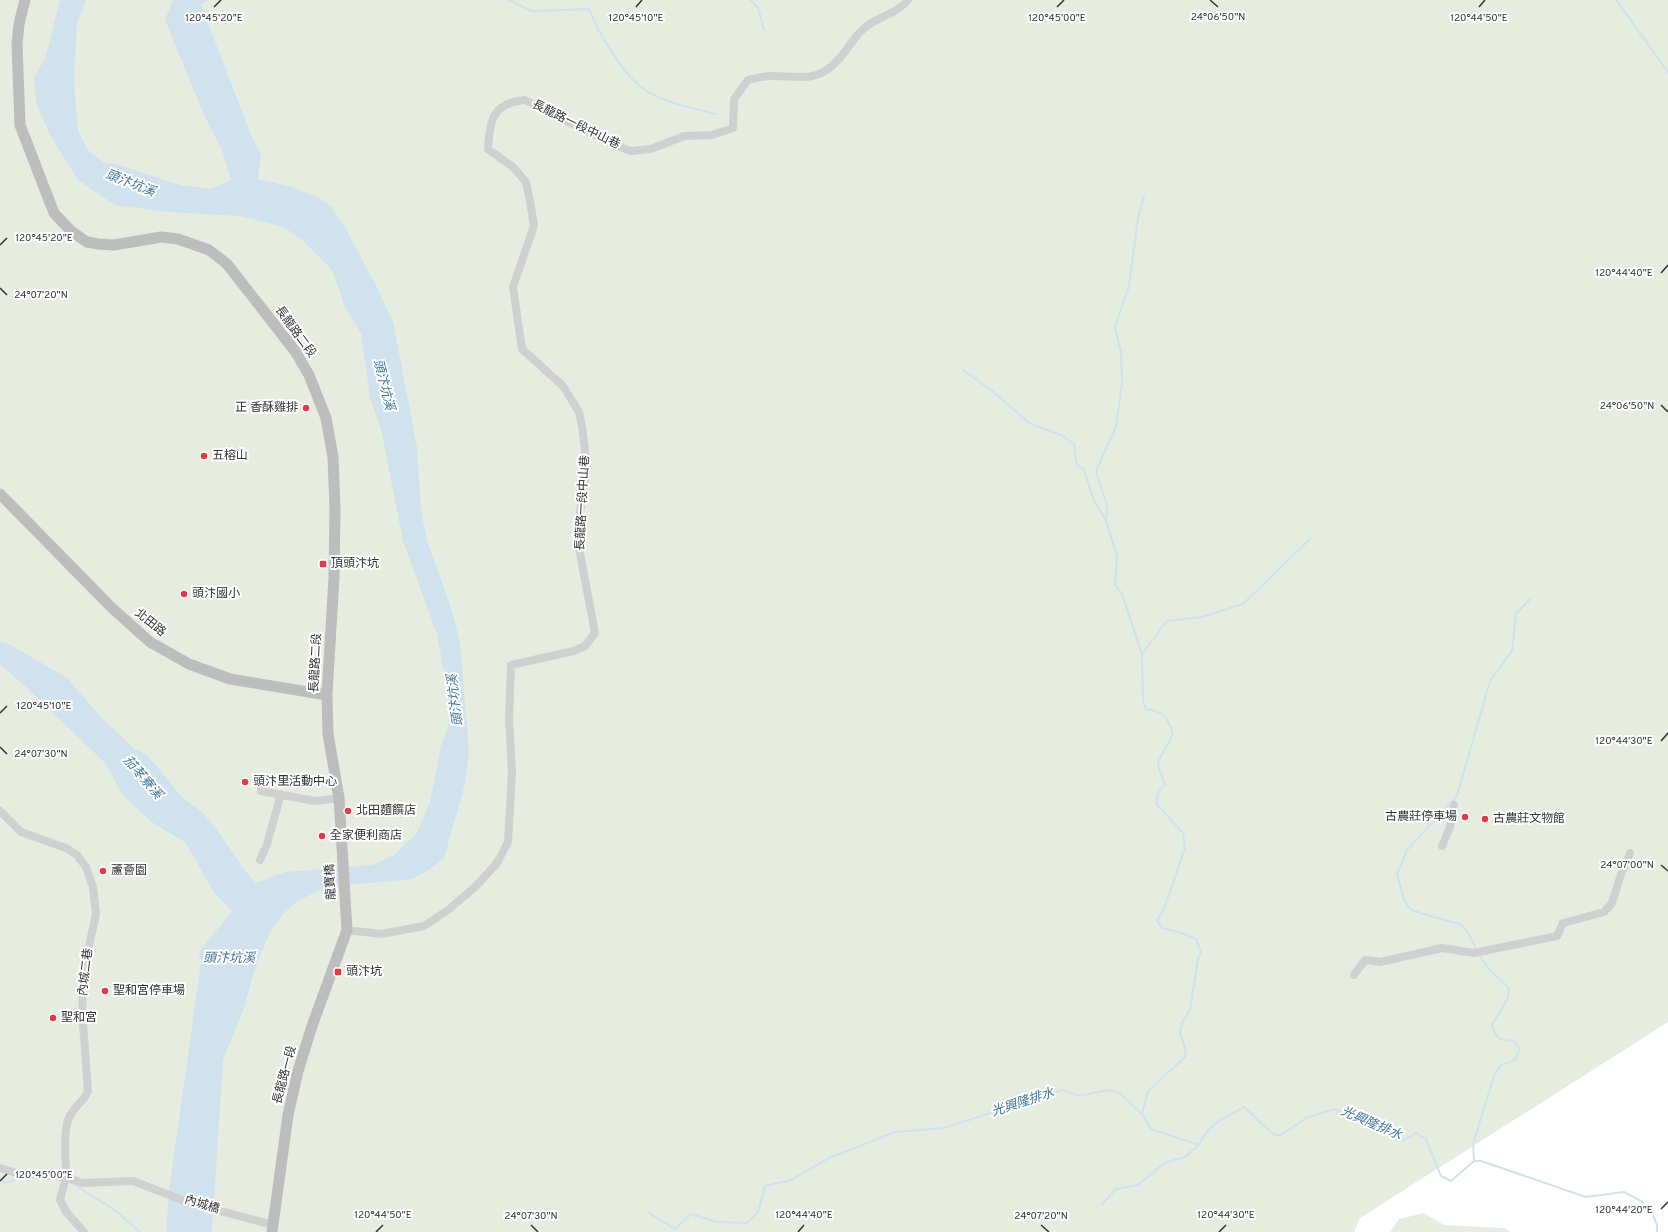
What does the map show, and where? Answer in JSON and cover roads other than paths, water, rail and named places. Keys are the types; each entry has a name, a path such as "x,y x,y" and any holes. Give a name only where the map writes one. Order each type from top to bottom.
{"main road":[{"name":"長龍路二段","path":"24,0 17,44 20,125 54,213 71,231 87,242 114,245 161,237 178,239 209,250 227,264 239,278 295,351 309,375 326,418 333,456 336,508 334,577 327,695 328,734 339,798 341,833"},
{"name":"北田路","path":"0,494 112,608 150,642 189,664 230,680 327,695"},
{"name":"龍寶橋","path":"341,833 347,930"},
{"name":"長龍路一段","path":"272,1229 288,1114 298,1071 312,1026 347,930"}],"street":[{"name":"長龍路一段中山巷","path":"347,930 381,934 424,926 476,886 497,864 508,842 512,772 509,719 510,665 574,651 585,646 595,633 578,548 580,512 587,466 582,426 579,412 563,386 522,349 513,287 534,226 526,182 513,167 488,149 490,122 498,111 510,102 525,100 612,144 631,151 651,149 684,136 712,135 733,128 734,99 748,80 770,76 807,78 822,73 835,64 866,27 890,15 902,7 908,0"},
{"path":"261,778 261,791 315,801 339,798"},
{"path":"260,860 267,844 281,794"},
{"path":"1442,846 1450,827 1454,805"},
{"name":"內城二巷","path":"0,811 21,832 66,848 77,855 86,867 95,900 96,914 85,965 82,1011 88,1091 84,1099 70,1114 67,1125 66,1177 60,1200 67,1213 84,1232"},
{"path":"341,833 370,831"},
{"path":"1354,975 1365,960 1380,962 1391,961 1442,948 1478,952 1557,936 1563,922 1604,912 1612,903 1622,871 1630,853"},
{"path":"0,1168 17,1173 66,1177"},
{"name":"內城橋","path":"66,1177 82,1183 132,1181 272,1229"}],"water":[{"name":"頭汴坑溪","path":"60,0 86,0 77,23 74,80 78,131 88,150 103,162 120,165 180,185 211,189 231,180 222,150 204,115 165,20 173,0 208,0 201,5 251,135 261,154 258,179 292,187 317,197 331,206 343,224 376,285 393,322 417,447 421,511 427,541 450,605 460,642 469,753 465,784 444,858 430,869 412,879 348,885 319,891 299,900 283,914 270,932 254,971 244,1008 223,1060 212,1232 166,1232 170,1184 201,962 199,952 232,911 214,893 186,843 150,821 122,794 106,764 26,687 0,665 0,642 9,644 67,678 98,714 133,748 147,755 182,797 203,813 217,830 246,872 256,883 285,872 373,865 394,855 417,833 430,802 441,746 450,721 446,683 437,634 403,541 381,429 370,398 361,333 345,307 332,270 303,241 284,227 240,216 169,212 115,205 78,180 50,135 36,103 34,78 46,56"}],"waterway":[{"path":"509,0 532,11 589,9 615,57 633,80 652,94 667,101 716,114"},
{"path":"750,0 758,8 764,30"},
{"path":"1616,0 1668,72"},
{"path":"1142,1114 1148,1091 1186,1056 1180,1033 1182,1023 1190,1010 1198,959 1201,952 1196,939 1182,933 1162,928 1157,920 1164,909 1185,848 1183,833 1156,803 1158,793 1165,784 1158,765 1173,733 1167,719 1157,711 1146,709 1143,701 1142,654 1122,594 1115,584 1117,556 1106,521 1107,505 1096,471 1116,427 1122,384 1121,352 1115,327 1129,286 1138,218 1144,196"},
{"path":"963,370 991,390 1029,423 1061,435 1074,444 1076,463 1084,470 1094,501 1106,520"},
{"path":"1142,654 1167,621 1202,617 1243,604 1311,538"},
{"path":"1477,951 1469,934 1462,925 1410,909 1404,900 1397,874 1407,850 1457,796 1490,681 1512,651 1516,614 1530,599"},
{"path":"1474,1161 1473,1144 1494,1076 1501,1065 1514,1061 1520,1049 1513,1041 1501,1039 1495,1033 1492,1025 1508,998 1509,988 1490,970 1479,955"},
{"name":"光興隆排水","path":"649,1213 675,1229 691,1214 717,1222 747,1223 758,1212 765,1186 791,1180 827,1159 895,1132 944,1128 1062,1090 1080,1096 1107,1090 1118,1092 1142,1114 1151,1129 1199,1145 1203,1137 1213,1126 1223,1118 1244,1107 1274,1135 1281,1135 1306,1118 1335,1109 1348,1115 1374,1123 1404,1140 1416,1133 1426,1139 1441,1176 1451,1181 1474,1161 1481,1161 1586,1197 1624,1192 1641,1201 1651,1211 1657,1225 1657,1232"},
{"path":"1102,1204 1116,1189 1138,1185 1164,1163 1185,1157 1199,1145"},
{"path":"0,1179 5,1183 24,1177"},
{"path":"72,1183 116,1211 140,1232"}],"place":[{"name":"正 香酥雞排","path":"306,408"},
{"name":"五榕山","path":"204,456"},
{"name":"頂頭汴坑","path":"323,564"},
{"name":"頭汴國小","path":"184,594"},
{"name":"頭汴里活動中心","path":"245,782"},
{"name":"北田麵饌店","path":"348,811"},
{"name":"古農莊停車場","path":"1465,817"},
{"name":"古農莊文物館","path":"1485,819"},
{"name":"全家便利商店","path":"322,836"},
{"name":"蘆薈園","path":"103,871"},
{"name":"頭汴坑","path":"338,972"},
{"name":"聖和宮停車場","path":"105,991"},
{"name":"聖和宮","path":"53,1018"}],"water label":[{"name":"茄苳寮溪","path":"142,778"}]}
